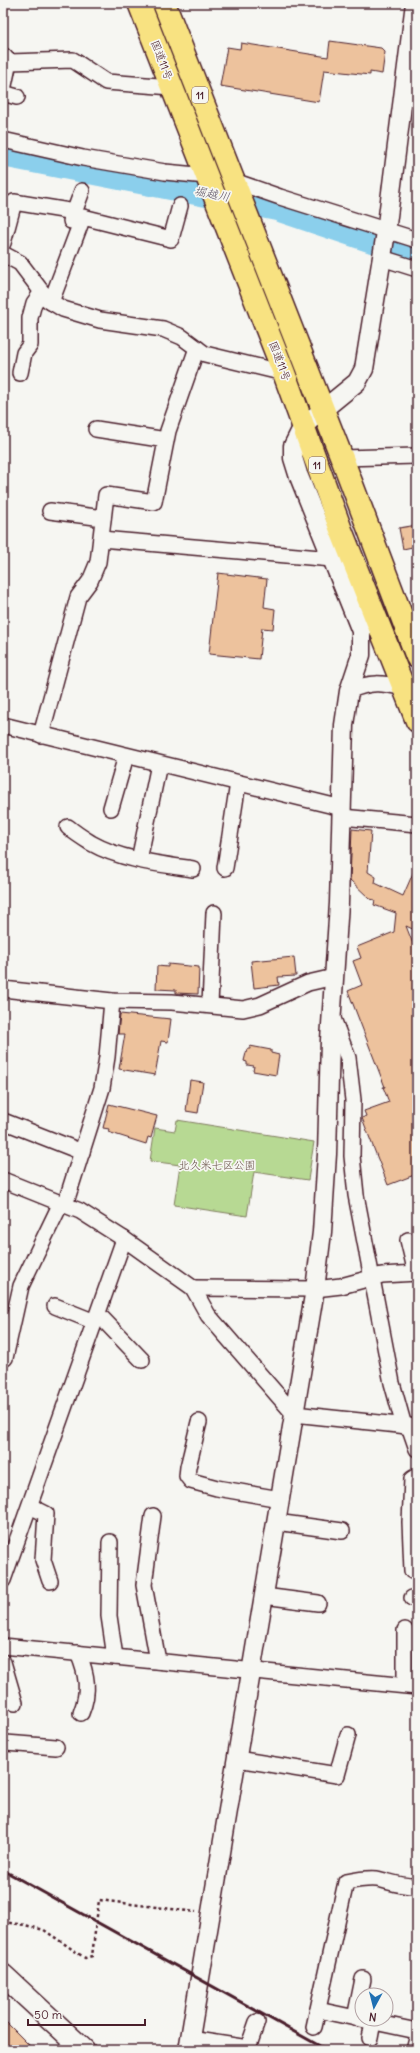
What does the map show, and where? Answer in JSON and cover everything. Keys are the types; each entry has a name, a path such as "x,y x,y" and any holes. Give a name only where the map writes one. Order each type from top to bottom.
{"highway":[{"name":"国道11号","path":"139,3 284,373 417,721"},
{"name":"国道11号","path":"164,3 342,458 417,657"}],"main road":[{"path":"3,1975 84,2050"}],"street":[{"path":"257,2022 248,2048 189,2045 315,1289 322,1232 342,813 344,725 350,691 361,655 361,631 293,458 293,446 303,426 357,382 364,369 413,60 415,3"},
{"path":"3,90 6,59 73,60 106,82 172,87"},
{"path":"3,140 83,158 209,180"},
{"path":"235,184 386,232 417,240"},
{"path":"69,226 82,191"},
{"path":"3,243 14,202 75,212"},
{"path":"20,373 24,353 30,345 30,318 34,303 47,297 83,217 171,239 180,206"},
{"path":"3,254 20,263 47,297 63,309 100,320 163,329 182,337 205,354 284,373"},
{"path":"382,258 417,269"},
{"path":"41,735 78,597 90,581 98,562 106,496 154,502 166,440 182,386 197,348"},
{"path":"96,430 166,440"},
{"path":"342,458 417,456"},
{"path":"50,511 103,518"},
{"path":"101,539 332,559"},
{"path":"350,691 364,684 388,684 404,688"},
{"path":"3,725 238,783 342,813 417,824"},
{"path":"112,808 126,756"},
{"path":"139,860 159,764"},
{"path":"225,868 238,783"},
{"path":"68,827 92,844 139,860 193,869"},
{"path":"210,1005 214,913"},
{"path":"3,989 112,1001 172,1002 243,1009 260,1005 308,983 334,977"},
{"path":"3,1357 5,1358 15,1284 63,1204 82,1152 102,1088 107,1057 112,1001"},
{"path":"332,1015 348,1058 353,1100 352,1156 355,1187 364,1231 370,1278 392,1383 410,1426 417,1449"},
{"path":"3,1121 82,1152"},
{"path":"3,1180 80,1211 124,1239 193,1288 208,1315 294,1414 410,1426"},
{"path":"3,1580 124,1239"},
{"path":"193,1288 315,1289 341,1286 382,1275 416,1273 408,1240"},
{"path":"55,1306 96,1318 142,1360"},
{"path":"199,1422 188,1467 187,1476 191,1481 217,1488 280,1499"},
{"path":"412,1572 410,1522 412,1479 417,1476"},
{"path":"30,1506 46,1514 43,1560 50,1581"},
{"path":"154,1516 144,1586 158,1660"},
{"path":"276,1522 342,1531"},
{"path":"110,1542 109,1616 115,1656"},
{"path":"264,1596 318,1602"},
{"path":"3,1646 411,1686 405,1630"},
{"path":"78,1653 85,1670 88,1684 86,1700 81,1713"},
{"path":"3,1662 15,1703"},
{"path":"237,1759 337,1775 348,1735"},
{"path":"3,1741 6,1743 56,1747"},
{"path":"314,2027 346,1882 360,1879 377,1879 392,1884 417,1886"},
{"path":"361,1987 363,1979"},
{"path":"318,2010 354,2018"},
{"path":"370,2038 372,2027"},
{"path":"394,2027 417,2032"},
{"path":"414,2050 417,2039"}],"path":[{"path":"3,1922 25,1925 44,1930 85,1958 92,1956 99,1900 212,1914"}],"green space":[{"name":"北久米七区公園","path":"177,1120 314,1142 308,1180 254,1172 247,1216 174,1205 180,1165 150,1161 155,1128 175,1131"}],"building":[{"path":"330,41 381,48 385,52 382,74 370,72 370,75 324,70 319,102 220,86 227,47 240,49 241,43 328,57"},
{"path":"417,525 417,546 403,549 399,528"},
{"path":"218,573 267,579 264,607 275,609 273,629 262,628 259,659 209,654"},
{"path":"352,829 371,831 368,872 376,877 375,883 403,896 417,864 417,931 406,926 417,954 417,1174 388,1185 362,1118 366,1116 364,1111 389,1102 383,1087 385,1087 348,991 362,985 353,961 361,958 357,947 394,932 396,913 374,905 375,900 370,899 350,880"},
{"path":"294,957 296,976 278,977 279,985 254,988 251,961"},
{"path":"168,964 199,967 198,994 176,993 176,990 156,989 157,966 168,967"},
{"path":"120,1014 171,1019 168,1042 161,1041 155,1075 119,1069 125,1034 118,1034"},
{"path":"250,1046 271,1050 271,1053 279,1055 276,1075 253,1071 254,1066 247,1065 247,1062 244,1061 247,1049 250,1049"},
{"path":"190,1080 203,1082 198,1113 186,1111"},
{"path":"109,1104 157,1116 151,1138 148,1137 146,1144 108,1132 109,1129 103,1128"},
{"path":"3,2019 34,2050 3,2050"}],"waterway":[{"name":"堀越川","path":"3,153 277,207 417,254"}],"railway":[{"path":"3,1870 327,2050"}]}
